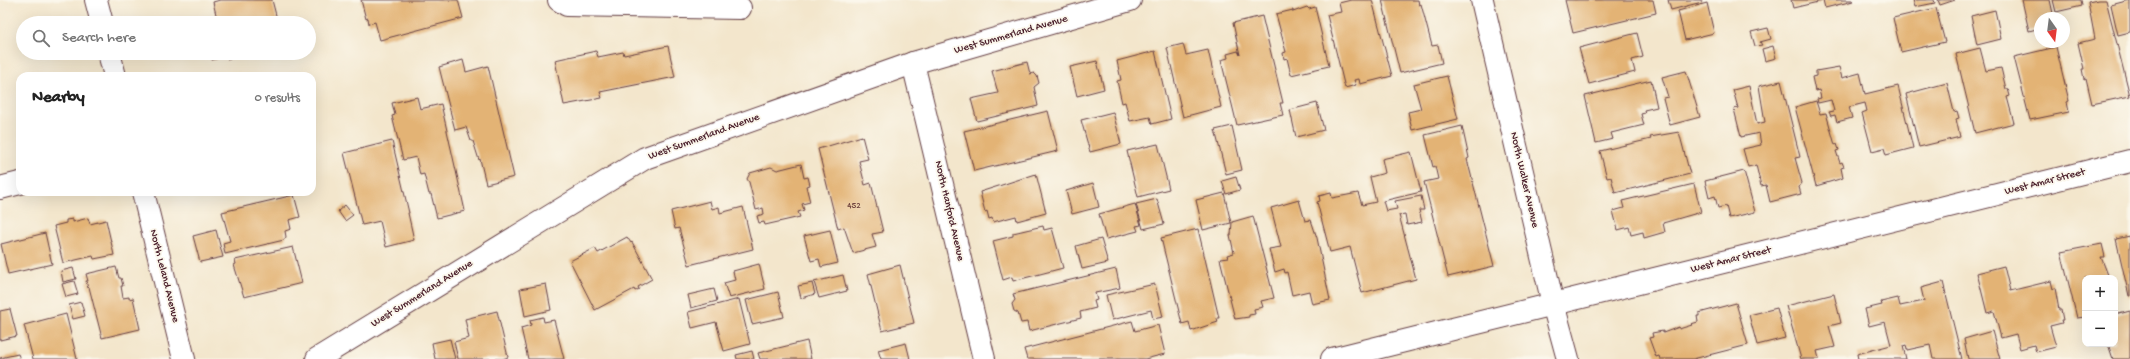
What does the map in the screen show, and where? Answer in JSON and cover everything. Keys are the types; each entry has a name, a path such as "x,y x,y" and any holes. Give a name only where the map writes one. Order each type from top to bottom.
{"street":[{"path":"96,0 100,16"},
{"path":"559,0 567,5 740,8"},
{"name":"West Summerland Avenue","path":"317,359 645,158 913,63 1130,0"},
{"name":"North Walker Avenue","path":"1482,0 1553,304 1568,359"},
{"path":"111,60 114,72"},
{"name":"North Hanford Avenue","path":"913,63 984,359"},
{"name":"West Amar Street","path":"1332,359 2130,161"},
{"path":"0,188 16,184"},
{"name":"North Leland Avenue","path":"144,196 184,359"}],"building":[{"path":"220,0 272,0 276,16 216,16 213,2"},
{"path":"361,0 458,0 463,18 380,40 375,22 369,24 368,18 366,19"},
{"path":"1351,0 1372,0 1392,76 1360,84 1359,79 1354,80 1356,85 1345,88 1327,15 1341,12 1339,3"},
{"path":"1382,0 1418,0 1419,5 1421,4 1432,46 1438,45 1442,63 1400,73"},
{"path":"1565,0 1653,0 1656,13 1573,33"},
{"path":"1668,0 1701,0 1702,2 1671,10"},
{"path":"1791,0 1822,0 1822,1 1793,8"},
{"path":"1823,0 1853,0 1853,1 1825,8"},
{"path":"1913,0 1934,0 1935,3 1915,7"},
{"path":"1938,0 1955,0 1940,5"},
{"path":"2022,0 2050,0 2053,12 2034,12 2034,30 2029,31"},
{"path":"2053,0 2081,0 2082,6 2056,12"},
{"path":"2106,0 2130,96 2092,104 2086,78 2084,79 2082,69 2084,69 2078,43 2095,39 2088,2"},
{"path":"2130,0 2130,32 2118,35 2111,5"},
{"path":"1707,3 1714,33 1685,40 1678,11"},
{"path":"1307,7 1309,9 1315,7 1329,66 1291,75 1287,58 1284,59 1283,53 1286,52 1276,14 1293,10 1293,12"},
{"path":"1936,8 1945,42 1901,52 1893,18"},
{"path":"1995,10 2001,39 1977,45 1971,16"},
{"path":"1262,16 1283,103 1280,103 1283,115 1237,125 1221,60 1228,58 1227,54 1238,51 1240,55 1233,23"},
{"path":"1768,28 1771,39 1760,42 1762,45 1755,46 1751,32"},
{"path":"1637,33 1643,57 1632,60 1635,72 1589,84 1579,48"},
{"path":"1183,44 1186,55 1208,50 1221,107 1183,117 1167,48"},
{"path":"668,46 675,77 600,92 602,98 564,105 555,60 596,51 598,57 623,52 624,55"},
{"path":"1773,46 1776,58 1765,61 1762,49"},
{"path":"1980,48 1986,71 2001,68 2006,89 2008,89 2010,96 2007,97 2014,123 1975,133 1956,54"},
{"path":"2056,48 2069,101 2067,102 2069,112 2030,120 2014,57"},
{"path":"1155,51 1171,119 1152,124 1150,117 1130,121 1125,102 1122,103 1117,81 1121,80 1117,61"},
{"path":"463,60 466,72 488,66 514,177 486,184 480,159 479,160 473,141 471,141 466,127 455,130 439,67"},
{"path":"1097,61 1104,89 1077,96 1070,67"},
{"path":"1027,62 1030,74 1034,73 1037,76 1039,83 1034,87 1038,106 977,121 971,99 998,93 992,71"},
{"path":"1839,67 1842,78 1860,73 1865,94 1898,86 1913,148 1886,155 1884,148 1872,151 1862,113 1867,111 1865,103 1849,107 1852,118 1837,122 1835,115 1831,116 1829,112 1834,111 1831,100 1818,103 1817,99 1821,98 1819,90 1815,91 1812,77 1816,76 1816,71"},
{"path":"1686,71 1700,117 1670,125 1663,98 1668,97 1662,77"},
{"path":"1447,76 1458,119 1412,130 1408,112 1421,109 1414,84"},
{"path":"1651,80 1657,107 1644,110 1645,113 1641,114 1644,125 1611,133 1613,139 1596,143 1585,96"},
{"path":"1781,81 1800,157 1795,158 1802,183 1799,187 1801,194 1770,202 1766,185 1761,186 1756,165 1748,167 1743,149 1761,145 1759,133 1741,137 1734,109 1738,108 1733,90 1749,86 1757,124 1765,122 1759,86"},
{"path":"1947,83 1954,112 1957,111 1959,118 1956,119 1960,137 1919,147 1906,94"},
{"path":"417,97 420,109 441,104 465,211 437,218 431,194 429,194 424,174 420,175 416,157 403,160 392,116 395,115 392,103"},
{"path":"1816,101 1820,114 1826,113 1835,145 1837,144 1839,150 1836,151 1840,163 1842,162 1844,167 1841,168 1843,178 1816,186 1795,107"},
{"path":"1317,103 1324,130 1296,137 1290,110"},
{"path":"1048,111 1058,151 974,171 964,131"},
{"path":"1113,112 1121,144 1090,152 1081,120"},
{"path":"1232,126 1242,170 1226,174 1215,130"},
{"path":"1462,126 1469,158 1467,159 1494,266 1448,277 1424,182 1438,179 1435,166 1433,167 1425,135"},
{"path":"1679,132 1690,174 1615,193 1611,177 1607,178 1600,151 1651,139 1650,137"},
{"path":"862,136 868,159 859,161 865,185 871,183 883,232 872,234 876,247 853,253 844,227 838,229 818,149"},
{"path":"392,141 414,240 386,247 380,221 362,225 344,153"},
{"path":"1158,144 1169,189 1138,197 1127,151"},
{"path":"1411,152 1421,192 1383,201 1386,211 1397,209 1395,201 1421,196 1424,210 1419,210 1422,222 1407,225 1405,214 1399,215 1416,279 1362,293 1350,247 1330,252 1317,202 1320,201 1319,196 1331,193 1332,198 1358,193 1362,205 1376,202 1370,177 1385,173 1382,159"},
{"path":"801,164 804,178 808,177 810,185 806,186 810,202 802,204 804,210 798,212 800,217 765,225 764,222 759,223 757,216 764,214 763,208 756,210 747,179 750,173 771,167 777,170"},
{"path":"1744,171 1755,212 1729,218 1726,206 1718,208 1715,196 1709,198 1705,181"},
{"path":"1036,174 1046,213 1017,221 1016,216 993,222 992,218 989,219 987,211 985,212 980,192"},
{"path":"1236,177 1240,190 1226,194 1222,181"},
{"path":"1093,183 1099,207 1072,214 1066,191"},
{"path":"1694,184 1701,212 1663,223 1665,232 1644,238 1643,232 1631,235 1629,227 1618,230 1613,211 1624,208 1622,201"},
{"path":"1224,193 1231,223 1203,230 1196,200"},
{"path":"294,196 300,217 289,220 291,229 285,231 286,237 284,240 225,254 223,243 230,241 222,212"},
{"path":"1157,199 1164,224 1143,229 1136,204"},
{"path":"1299,200 1305,221 1311,220 1317,238 1330,300 1312,304 1309,291 1292,295 1287,272 1285,273 1284,269 1275,272 1269,249 1281,247 1271,208"},
{"path":"710,201 712,209 719,207 720,213 743,207 753,249 689,265 679,228 675,229 671,211"},
{"path":"1135,204 1141,225 1136,226 1138,231 1106,239 1099,214"},
{"path":"345,205 353,215 345,221 338,211"},
{"path":"1253,216 1274,298 1261,301 1263,307 1254,309 1255,314 1249,315 1249,317 1235,319 1220,259 1228,258 1227,255 1234,253 1230,235 1232,222"},
{"path":"88,218 90,224 106,220 114,255 94,259 93,256 63,263 54,226 66,223 66,220 73,219 73,222"},
{"path":"1043,226 1044,230 1052,228 1063,268 1013,281 1012,277 1003,280 993,241 1013,236 1013,233"},
{"path":"1198,229 1219,318 1217,318 1218,322 1191,331 1189,322 1182,324 1161,238"},
{"path":"216,230 223,257 200,262 193,236"},
{"path":"830,230 838,263 821,267 819,259 811,261 804,236"},
{"path":"45,233 52,264 8,274 1,244"},
{"path":"2130,236 2130,296 2129,296 2116,239"},
{"path":"627,237 631,243 632,242 652,279 638,287 639,289 635,291 634,289 595,310 570,261 595,248 598,253"},
{"path":"1101,239 1108,263 1082,269 1076,246"},
{"path":"2102,244 2105,257 2101,257 2108,275 2082,275 2082,317 2077,318 2061,252"},
{"path":"293,247 302,283 244,297 234,265 236,264 235,260"},
{"path":"759,264 765,289 729,298 724,283 735,280 733,271"},
{"path":"900,265 914,323 882,331 868,274"},
{"path":"2004,266 2010,291 2051,281 2053,289 2055,288 2059,310 2061,310 2063,320 2061,320 2062,323 2050,326 2056,347 2036,352 2034,345 2020,349 2016,334 2001,338 1994,311 1987,313 1977,273"},
{"path":"116,267 123,286 121,286 123,298 133,298 140,329 102,338 89,287 88,288 86,281 88,281 86,274"},
{"path":"73,268 76,279 63,282 61,271"},
{"path":"1116,269 1120,288 1095,293 1097,300 1094,301 1096,308 1080,312 1081,318 1029,331 1027,322 1021,323 1018,313 1014,311 1012,304 1015,300 1013,294"},
{"path":"843,275 847,291 819,298 814,282"},
{"path":"74,281 78,294 66,297 62,284"},
{"path":"1943,282 1962,359 1933,359 1930,345 1907,350 1906,345 1903,346 1906,359 1858,359 1857,354 1891,345 1885,322 1869,326 1865,309 1882,305 1881,302 1898,298 1900,306 1924,301 1921,288"},
{"path":"812,283 815,294 801,298 798,286"},
{"path":"546,284 551,310 525,316 520,289"},
{"path":"1155,284 1163,317 1153,319 1151,310 1112,320 1106,295"},
{"path":"714,289 717,301 691,308 688,295"},
{"path":"778,292 784,317 752,324 746,300"},
{"path":"1834,294 1841,323 1829,326 1835,347 1817,351 1819,359 1801,359 1786,306"},
{"path":"739,299 750,344 724,351 716,322 692,328 688,312"},
{"path":"81,302 85,316 73,319 69,305"},
{"path":"1736,303 1748,345 1693,359 1660,359 1659,356 1656,357 1649,338 1653,337 1652,333 1663,331 1663,333 1679,327 1679,329 1692,325 1691,324 1698,322 1697,316 1699,316 1699,313"},
{"path":"1777,308 1785,338 1757,345 1749,315"},
{"path":"10,309 17,336 0,340 0,311"},
{"path":"497,311 508,357 503,359 458,359 454,342 469,338 465,319"},
{"path":"2130,311 2130,359 2113,359 2109,347 2118,347 2118,314"},
{"path":"66,314 77,359 33,359 24,325"},
{"path":"543,317 544,322 554,320 564,359 528,359 521,328 531,325 530,320"},
{"path":"1132,321 1135,331 1158,325 1165,354 1145,359 1027,359 1024,349"},
{"path":"1992,331 2000,359 1968,359 1964,339"},
{"path":"450,339 455,359 435,359 432,343"},
{"path":"807,341 811,359 760,359 758,353"},
{"path":"906,343 910,359 881,359 878,350"},
{"path":"752,351 754,359 737,359 736,355"},
{"path":"18,354 20,359 0,359 0,358"}]}
